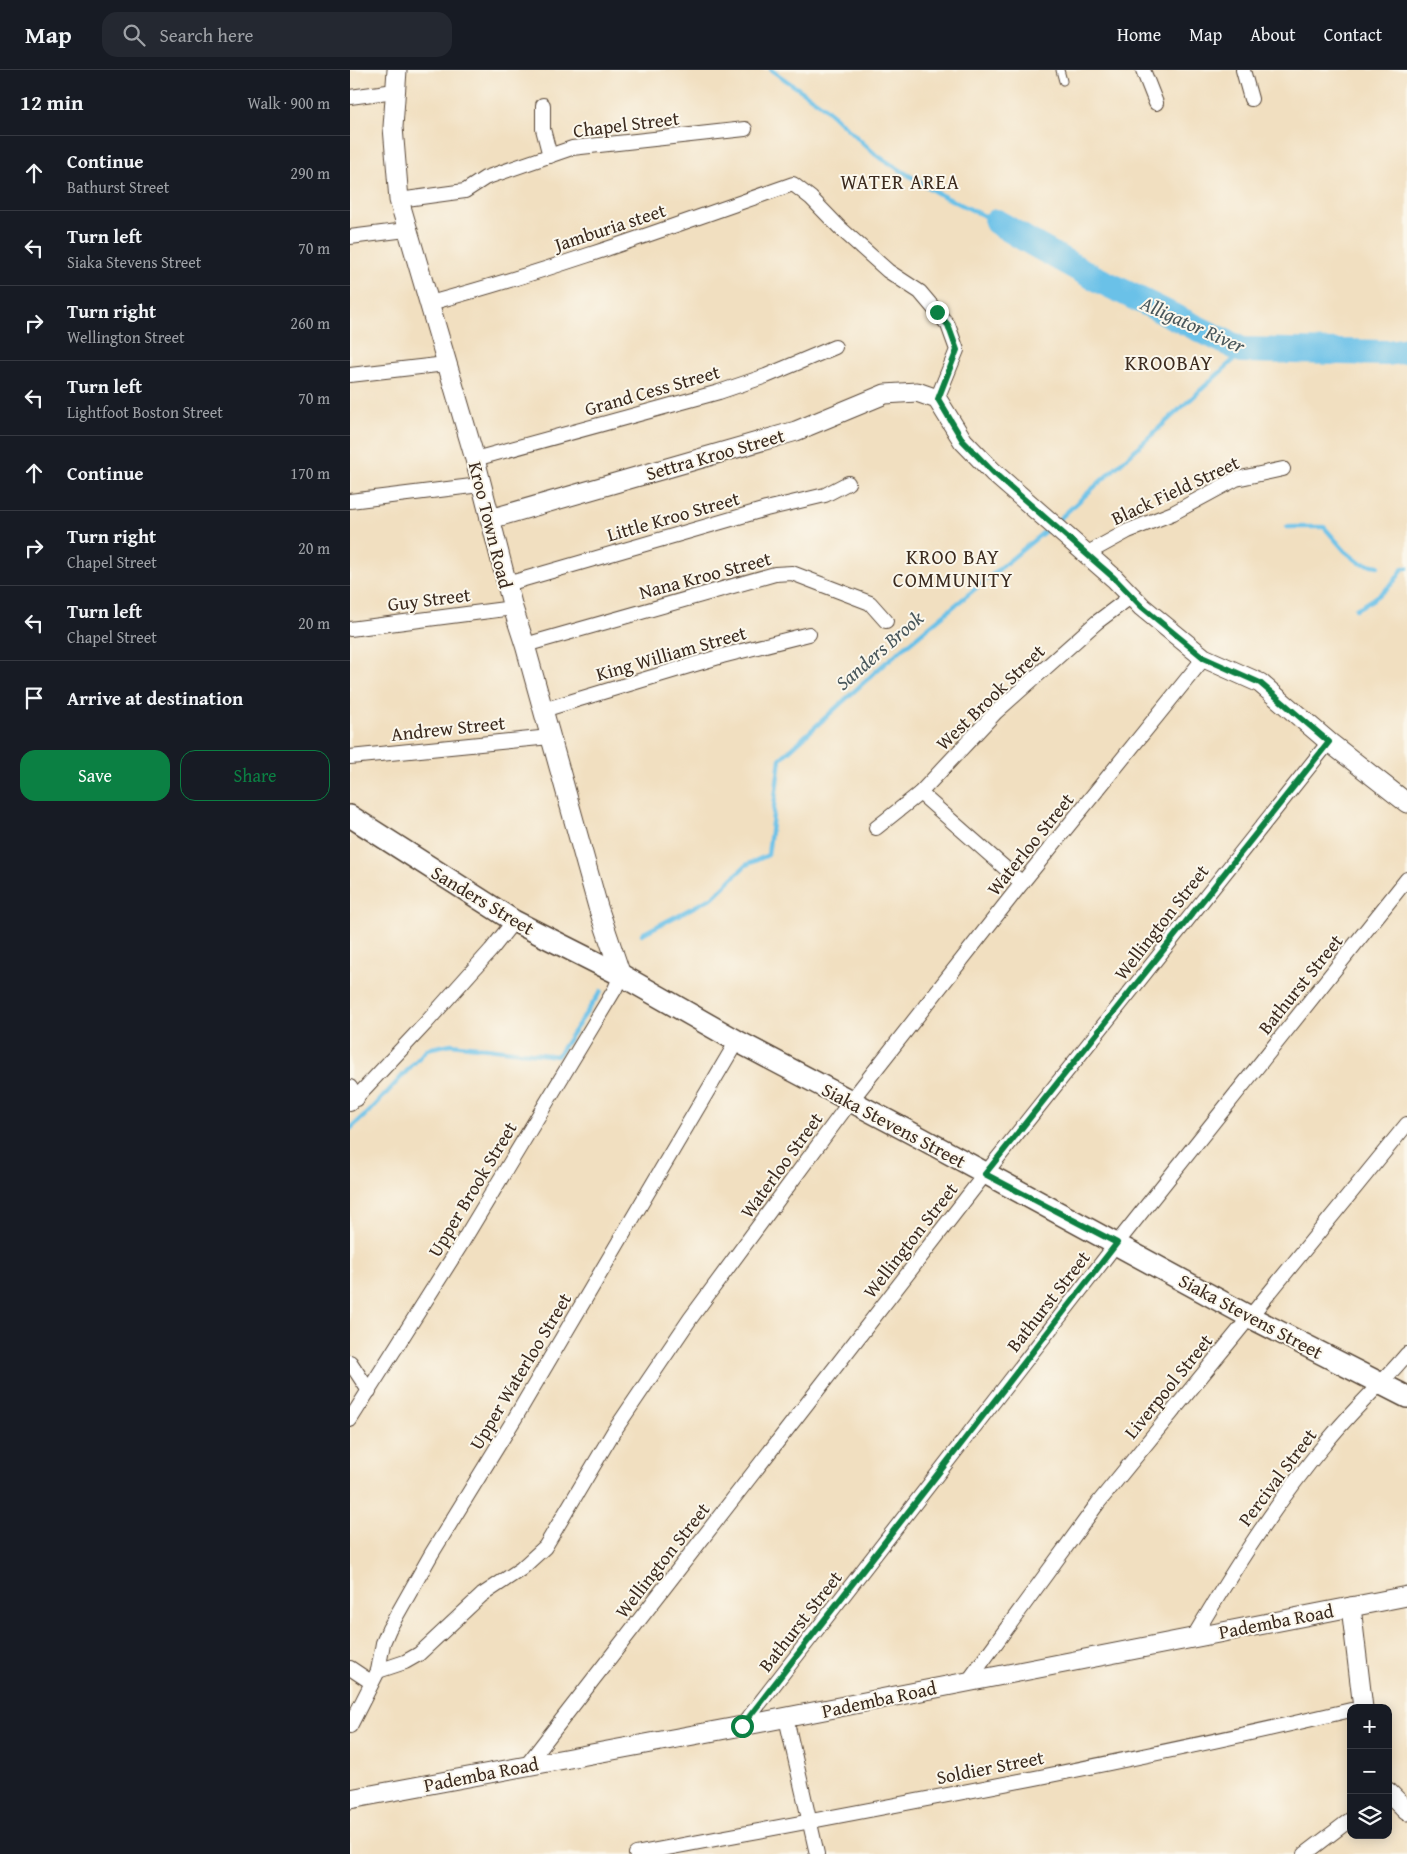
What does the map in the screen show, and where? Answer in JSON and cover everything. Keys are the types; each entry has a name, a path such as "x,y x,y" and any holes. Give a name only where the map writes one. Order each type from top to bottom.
{"main road":[{"name":"Kroo Town Road","path":"397,70 393,127 399,200 406,230 430,303 446,364 475,458 512,608 525,645 598,908 621,975"},
{"name":"Settra Kroo Street","path":"490,519 796,431 885,394 917,392 938,399"},
{"path":"938,399 963,441 993,472 1133,595 1142,607 1204,658 1260,683 1329,742 1407,803"},
{"name":"Sanders Street","path":"350,816 514,921 621,975"},
{"name":"Siaka Stevens Street","path":"621,975 850,1102 1117,1243 1248,1316 1407,1398"},
{"name":"Pademba Road","path":"350,1799 786,1718 970,1680 1351,1607 1406,1593"},
{"path":"1351,1607 1362,1704"},
{"path":"1392,1788 1407,1796"},
{"path":"1392,1790 1407,1811"}],"street":[{"path":"1143,70 1156,104"},
{"path":"1243,70 1251,99"},
{"path":"350,96 395,91"},
{"path":"543,105 543,129 550,156"},
{"name":"Chapel Street","path":"399,200 465,190 485,178 572,148 594,144 620,144 664,137 722,134 745,129"},
{"name":"Jamburia steet","path":"430,303 486,288 661,231 793,184 888,271 920,292 948,325 957,350 938,399"},
{"path":"350,237 406,230"},
{"name":"Grand Cess Street","path":"475,458 719,392 766,376 835,348"},
{"path":"350,375 446,364"},
{"name":"Black Field Street","path":"1086,554 1128,531 1172,513 1236,479 1283,469"},
{"name":"Little Kroo Street","path":"507,584 766,509 825,495 848,483"},
{"path":"350,500 480,484"},
{"name":"Nana Kroo Street","path":"525,645 775,574 792,573 870,603 886,621"},
{"name":"West Brook Street","path":"876,828 920,793 996,712 1096,622 1133,595"},
{"name":"Guy Street","path":"350,629 512,608"},
{"name":"King William Street","path":"543,710 722,656 809,634"},
{"name":"Waterloo Street","path":"374,1676 419,1654 482,1595 521,1570 545,1547 614,1430 690,1319 850,1102 1022,883 1204,658"},
{"name":"Andrew Street","path":"350,757 550,737"},
{"name":"Wellington Street","path":"526,1766 985,1174 1329,742"},
{"path":"920,793 1022,883"},
{"name":"Bathurst Street","path":"742,1726 1117,1243 1407,879"},
{"path":"352,1097 491,950 514,921"},
{"name":"Upper Brook Street","path":"350,1420 460,1246 615,989 621,975"},
{"name":"Upper Waterloo Street","path":"350,1726 374,1676 389,1629 432,1553 515,1418 737,1041"},
{"name":"Liverpool Street","path":"970,1680 1098,1503 1248,1316 1407,1124"},
{"name":"Percival Street","path":"1194,1636 1233,1569 1274,1510 1325,1443 1381,1385 1407,1354"},
{"path":"350,1362 369,1391"},
{"path":"350,1668 374,1676"},
{"name":"Soldier Street","path":"636,1854 1245,1735 1347,1711"},
{"path":"786,1718 817,1854"},
{"path":"1305,1854 1347,1822"}],"lane":[{"path":"1060,70 1063,81"}],"waterway":[{"path":"771,70 822,105 876,155 939,194 997,222"},
{"name":"Alligator River","path":"997,222 1095,278 1242,350 1388,353 1407,350"},
{"name":"Sanders Brook","path":"1056,522 1238,356 1288,351"},
{"name":"Sanders Brook","path":"642,934 713,897 746,865 768,855 780,759 884,664 1050,527"},
{"path":"1287,527 1324,527 1345,551 1360,563 1378,566"},
{"path":"1356,609 1383,592 1403,568 1407,568"},
{"path":"350,1129 371,1110 427,1049 451,1044 557,1056 601,991"}],"district":[{"name":"WATER AREA","path":"900,181"},
{"name":"KROOBAY","path":"1169,362"},
{"name":"KROO BAY COMMUNITY","path":"953,568"}],"route":[{"path":"742,1726 1117,1243 985,1174 1329,742 1260,683 1204,658 1142,607 1133,595 993,472 963,441 938,399 957,350 948,325 937,312"}]}
